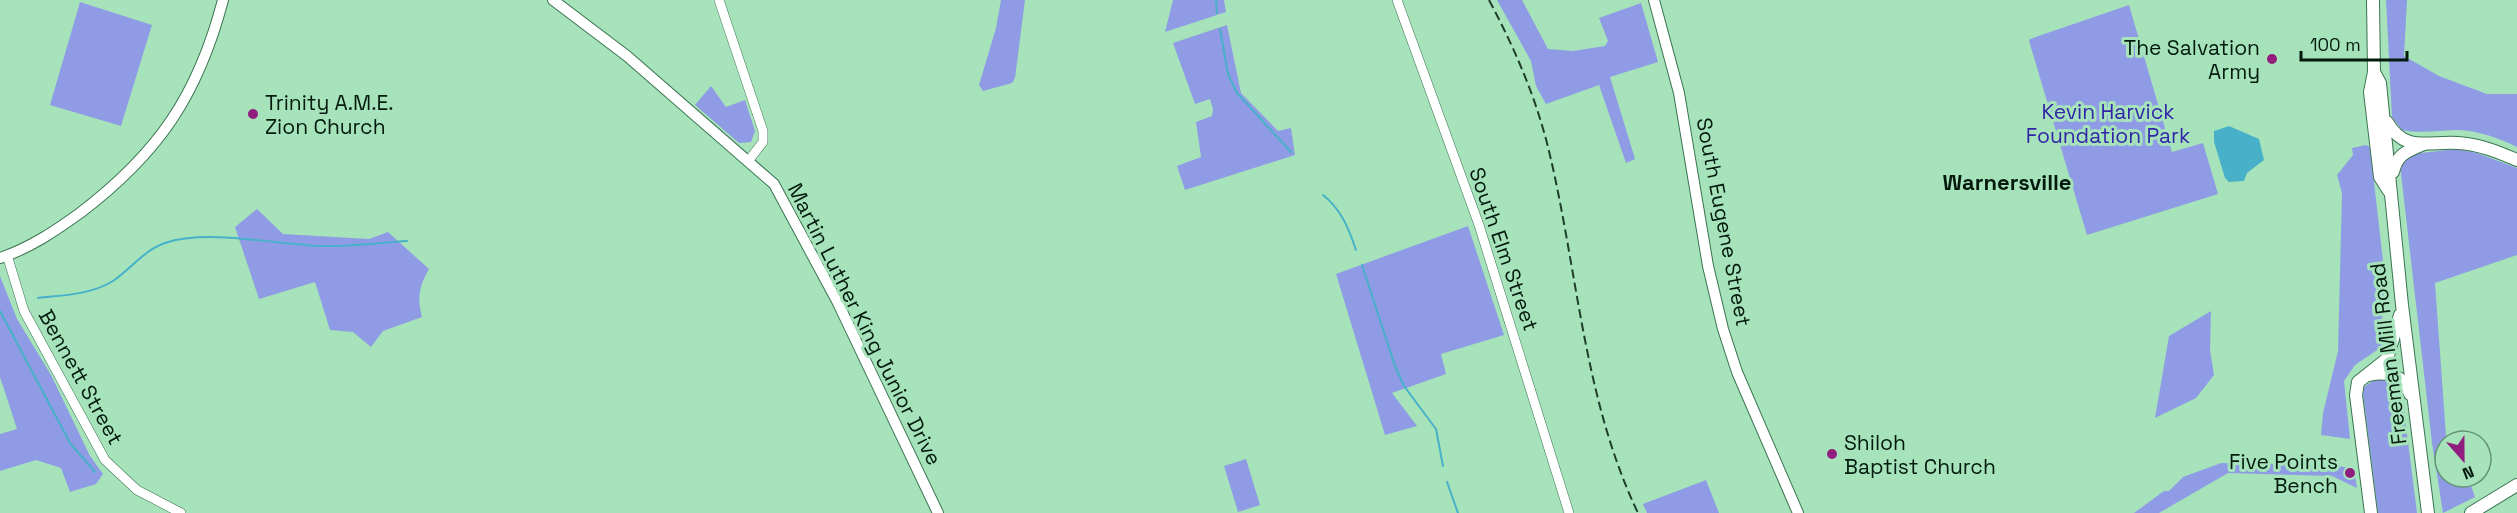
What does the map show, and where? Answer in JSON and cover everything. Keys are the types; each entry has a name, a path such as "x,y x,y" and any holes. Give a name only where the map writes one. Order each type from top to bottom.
{"main road":[{"path":"4,257 51,234 101,197 152,147 174,117 200,74 212,43 223,0"},
{"name":"Martin Luther King Junior Drive","path":"553,0 627,56 774,184 808,243 938,513"},
{"name":"South Eugene Street","path":"1654,0 1679,93 1708,266 1723,329 1737,372 1798,513"},
{"name":"Freeman Mill Road","path":"2373,2 2374,72 2370,84 2380,177 2390,185"},
{"name":"Freeman Mill Road","path":"2374,72 2380,83 2402,306 2427,507"},
{"path":"2384,117 2394,134 2404,141 2425,144 2459,143 2491,149 2517,160"},
{"path":"2390,185 2395,162 2402,152 2425,144"},
{"path":"2372,513 2356,395 2358,382 2387,359 2402,306"},
{"path":"2358,382 2370,375 2383,372 2395,375 2406,383 2413,400"},
{"path":"2472,513 2517,485"}],"street":[{"path":"719,0 763,131 763,142 749,160"},
{"name":"South Elm Street","path":"1397,0 1482,235 1569,513"},
{"name":"Bennett Street","path":"4,257 24,311 105,460 136,490 181,513"}],"green space":[{"path":"1001,0 1025,0 1015,78 1012,83 983,91 979,85 996,28"},
{"path":"1173,0 1224,0 1226,12 1165,32"},
{"path":"1497,0 1522,0 1548,49 1573,51 1605,46 1608,41 1599,18 1641,3 1658,62 1610,77 1635,159 1626,163 1599,85 1546,104 1536,86 1531,61"},
{"path":"2386,0 2407,0 2404,56 2439,76 2487,94 2517,94 2517,147 2474,132 2402,130 2392,117"},
{"path":"80,2 152,25 121,126 50,105"},
{"name":"Kevin Harvick Foundation Park","path":"2129,5 2172,152 2203,143 2218,194 2087,235 2029,41"},
{"path":"1227,25 1241,93 1278,131 1291,128 1295,155 1185,190 1177,166 1201,157 1196,122 1212,116 1213,109 1210,99 1195,104 1173,43"},
{"path":"711,86 726,107 745,100 755,131 751,142 739,143 695,105"},
{"path":"2366,145 2370,147 2389,313 2382,315 2383,346 2355,365 2344,381 2350,439 2321,435 2323,413 2338,351 2342,193 2337,175 2353,155 2352,148"},
{"path":"2456,149 2477,153 2517,168 2517,255 2435,283 2445,429 2433,429 2433,449 2400,165 2412,154"},
{"path":"257,209 283,234 369,239 388,232 429,269 420,292 422,317 383,331 371,347 353,332 330,330 315,282 259,299 235,227"},
{"path":"1468,226 1504,335 1441,354 1446,374 1392,393 1417,426 1385,435 1336,274"},
{"path":"0,276 17,319 51,375 90,456 103,474 96,484 70,492 61,468 36,460 0,471 0,434 17,429 0,377"},
{"path":"2211,311 2210,350 2214,375 2196,398 2155,418 2169,336"},
{"path":"2377,378 2392,380 2402,394 2417,513 2378,513 2363,393 2364,387"},
{"path":"1246,459 1260,505 1238,512 1224,466"},
{"path":"2221,463 2333,465 2354,469 2357,488 2332,476 2228,473 2159,513 2134,513 2164,491 2169,491 2183,477"},
{"path":"1706,480 1719,513 1647,513 1643,504"},
{"path":"2439,489 2472,489 2475,497 2443,513"}],"shaded area":[{"path":"2229,126 2259,139 2264,160 2247,173 2244,181 2229,182 2225,178 2214,142 2214,131"}],"waterway":[{"path":"1216,0 1217,13"},
{"path":"1220,29 1228,74 1237,93 1291,152"},
{"path":"1323,195 1344,220 1356,250"},
{"path":"38,298 77,294 104,286 157,246 182,239 220,237 331,246 407,241"},
{"path":"1362,265 1395,366 1404,386 1436,429 1443,466"},
{"path":"0,311 70,443 95,472"},
{"path":"1447,482 1458,513"}],"railway":[{"path":"1489,0 1523,72 1543,128 1558,193 1593,379 1605,425 1638,513"}],"place":[{"name":"The Salvation Army","path":"2272,59"},
{"name":"Trinity A.M.E. Zion Church","path":"253,114"},
{"name":"Shiloh Baptist Church","path":"1832,454"},
{"name":"Five Points Bench","path":"2350,473"}],"district":[{"name":"Warnersville","path":"2007,182"}]}
